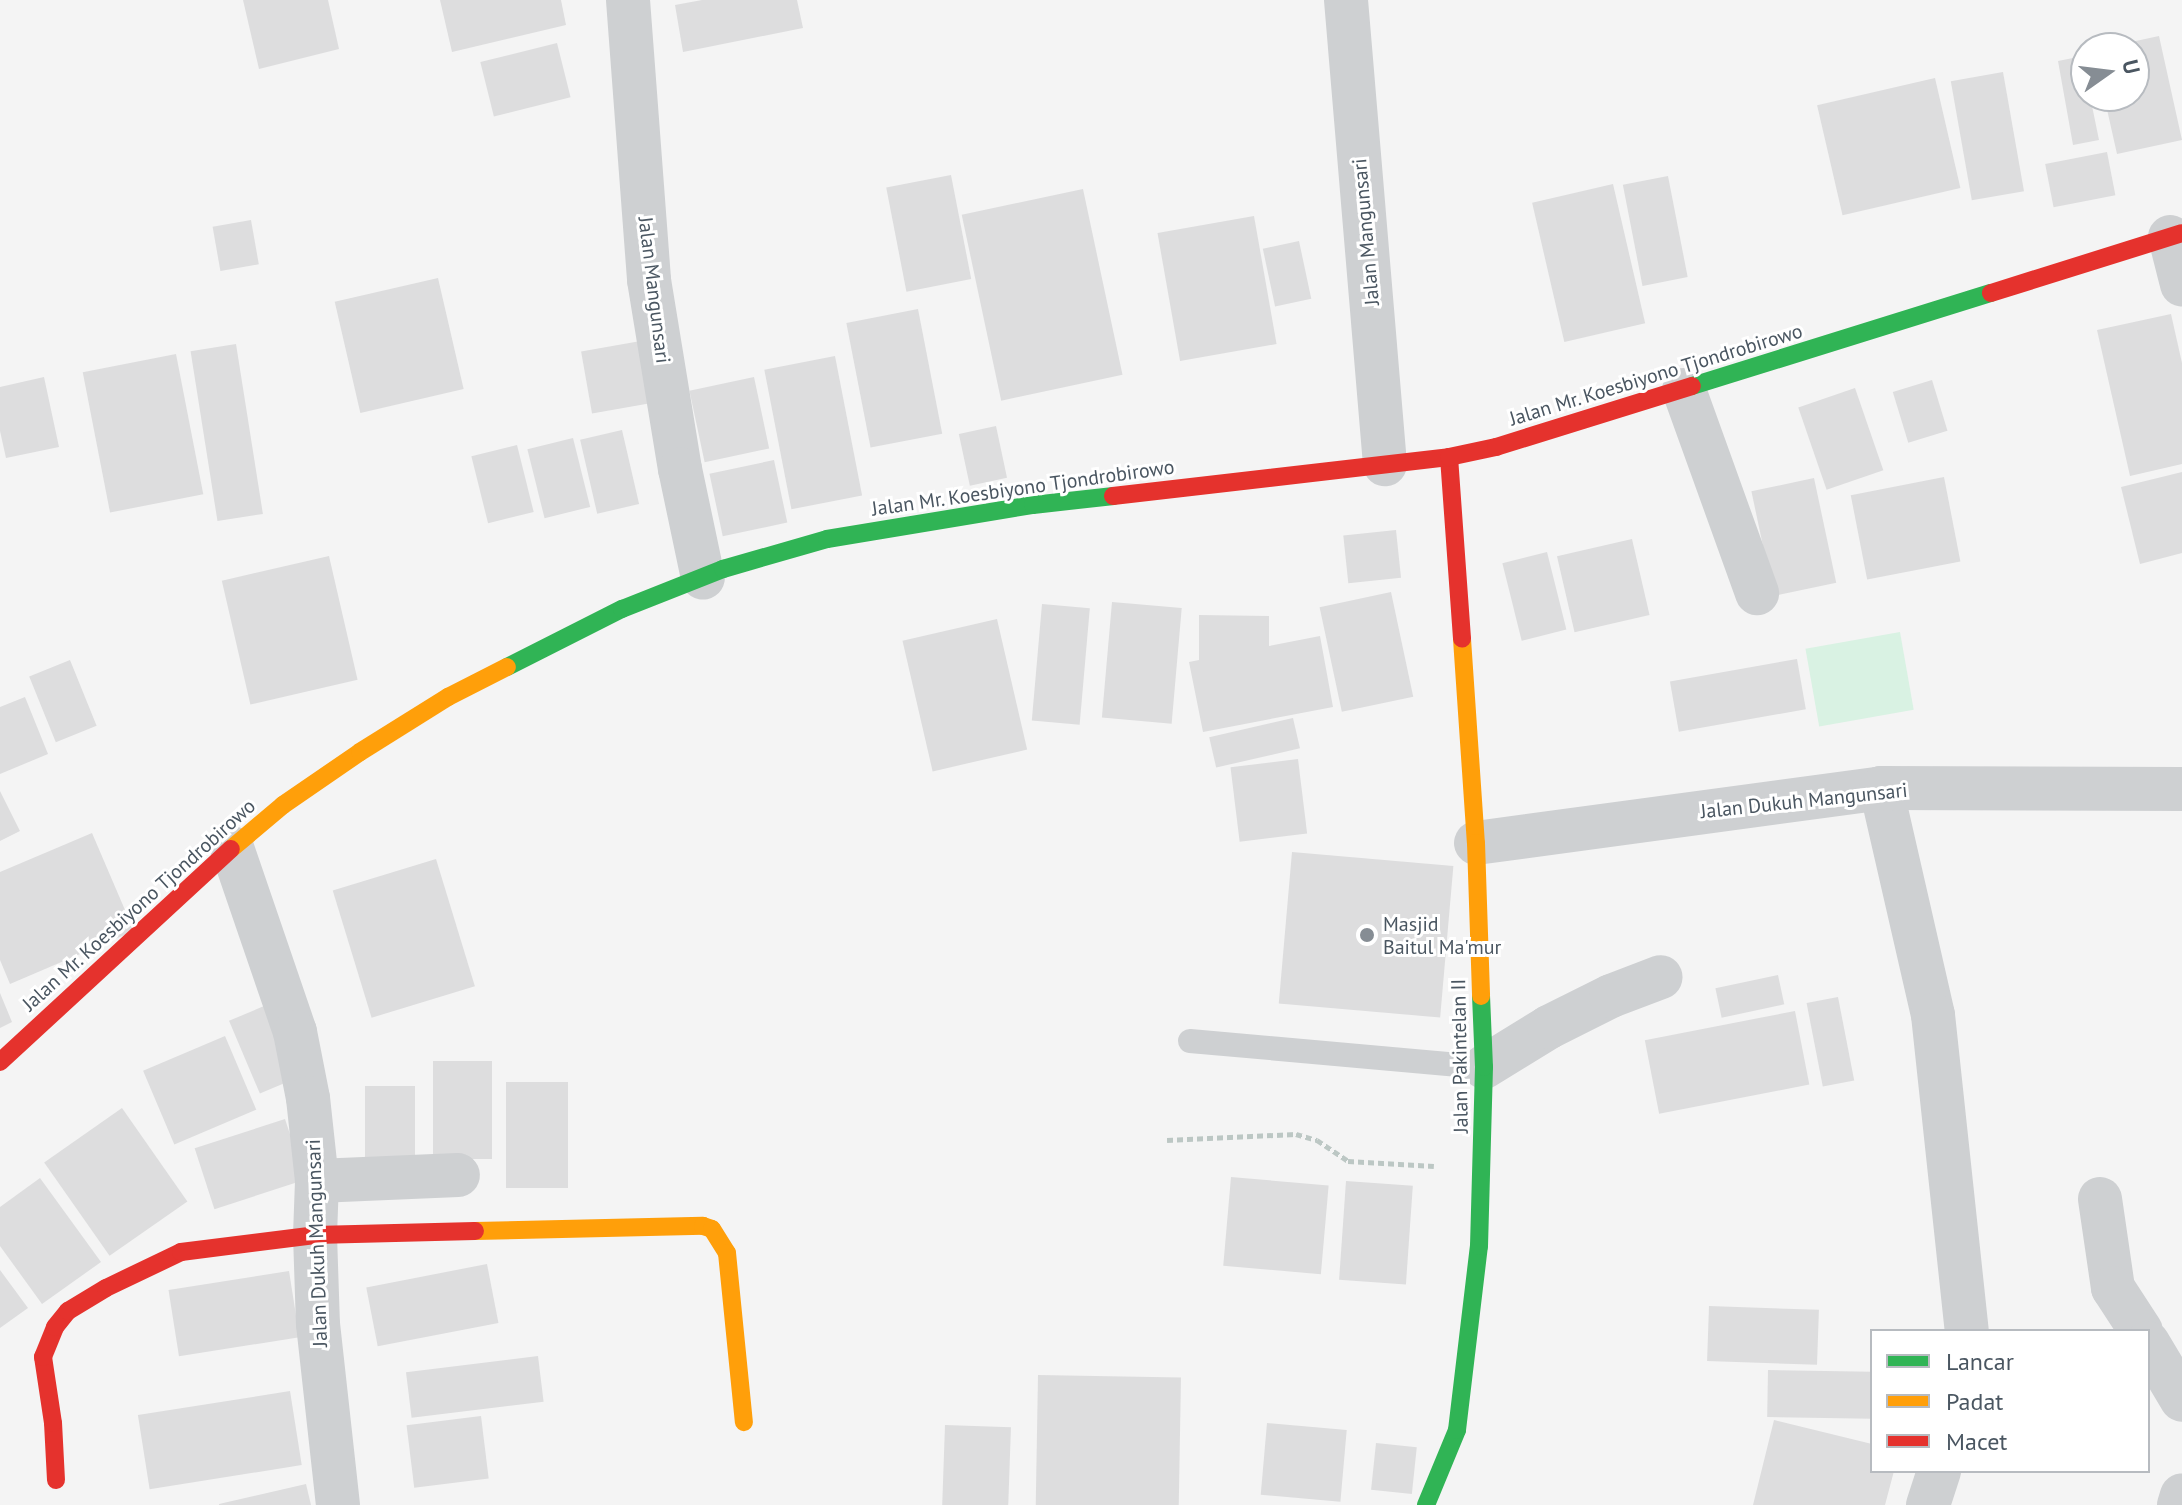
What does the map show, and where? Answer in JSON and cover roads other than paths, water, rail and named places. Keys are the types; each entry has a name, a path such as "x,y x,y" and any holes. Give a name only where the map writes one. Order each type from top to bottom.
{"main road":[{"name":"Jalan Mr. Koesbiyono Tjondrobirowo","path":"0,1062 232,848 296,796 448,697 622,609 703,578 827,539 1033,505 1449,457 1496,447 2176,235"},
{"name":"Jalan Pakintelan II","path":"1426,1505 1457,1430 1479,1246 1482,1167 1484,1067 1476,843 1449,457"},
{"path":"56,1480 53,1423 43,1357 55,1327 68,1311 106,1288 181,1252 315,1235 703,1226 712,1229 727,1253 744,1422"}],"street":[{"name":"Jalan Mangunsari","path":"628,0 649,280 680,469 703,578"},
{"name":"Jalan Mangunsari","path":"1346,0 1385,464"},
{"path":"2176,235 2182,284"},
{"path":"1684,390 1757,593"},
{"path":"1881,788 1933,1015 1967,1329"},
{"name":"Jalan Dukuh Mangunsari","path":"1476,843 1881,788 2182,789"},
{"name":"Jalan Dukuh Mangunsari","path":"232,848 295,1032 308,1098 317,1181 318,1324 338,1505"},
{"path":"1484,1067 1549,1027 1611,996 1661,977"},
{"path":"317,1181 458,1175"},
{"path":"2100,1199 2113,1288 2140,1329"},
{"path":"2150,1346 2182,1400"},
{"path":"1928,1505 1938,1473"},
{"path":"2179,1505 2182,1495"}],"lane":[{"path":"1190,1041 1484,1067"}],"place":[{"name":"Masjid Baitul Ma'mur","path":"1367,935"}]}
